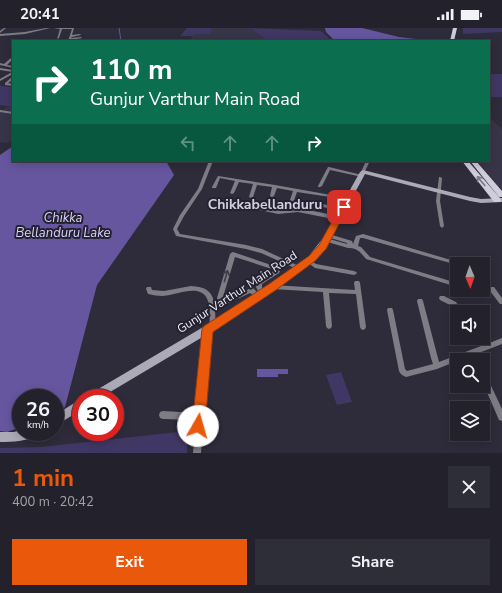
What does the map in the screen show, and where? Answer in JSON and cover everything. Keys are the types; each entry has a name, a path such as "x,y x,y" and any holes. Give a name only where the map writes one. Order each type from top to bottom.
{"main road":[{"path":"452,40 455,28"},
{"path":"458,28 459,34"},
{"path":"466,162 500,198"},
{"path":"474,162 500,198"},
{"path":"362,174 470,199 500,198"},
{"name":"Gunjur Varthur Main Road","path":"106,389 210,328 309,261 323,247 362,174"},
{"path":"0,437 12,437"}],"street":[{"path":"0,34 5,28"},
{"path":"25,33 31,28"},
{"path":"0,34 25,33 49,28"},
{"path":"55,28 73,28 71,36 70,40 81,37 71,36"},
{"path":"58,38 61,28"},
{"path":"5,65 12,59"},
{"path":"0,64 12,67"},
{"path":"1,69 12,72"},
{"path":"0,80 12,73"},
{"path":"12,79 6,84 12,85"},
{"path":"1,109 12,112"},
{"path":"211,162 200,189 182,216 175,230 178,235 225,242 262,251 299,268"},
{"path":"320,186 329,168 362,174 368,162"},
{"path":"214,187 219,176 347,201"},
{"path":"440,178 438,201 442,226"},
{"path":"232,193 238,180"},
{"path":"251,197 256,183"},
{"path":"272,196 275,186"},
{"path":"290,206 295,190"},
{"path":"306,202 343,210"},
{"path":"250,207 278,212 298,210 338,218"},
{"path":"353,246 358,237 363,236 450,261"},
{"path":"328,238 348,246 359,248 368,258 450,283"},
{"path":"233,254 278,269 277,272 260,283 259,286 261,294 251,290 229,301 220,298 233,254"},
{"path":"309,261 314,266 354,273"},
{"path":"357,283 363,327"},
{"path":"272,287 358,292"},
{"path":"149,289 150,292 166,293 183,289 201,290 206,292 211,300 210,328 196,453"},
{"path":"492,289 502,302"},
{"path":"326,291 329,326"},
{"path":"442,298 455,305"},
{"path":"420,301 437,366"},
{"path":"390,310 403,373 406,374 437,366 502,341"},
{"path":"490,390 502,416"},
{"path":"162,415 200,417"}],"shaded area":[{"path":"187,28 213,28 210,34 180,36"},
{"path":"213,28 250,28 267,40 190,40 194,34 210,34"},
{"path":"250,28 321,31 331,40 267,40"},
{"path":"463,28 502,28 502,32 463,34"},
{"path":"490,74 502,74 502,97 490,97"},
{"path":"0,86 12,87 12,107 0,105"},
{"path":"9,106 12,107 12,141 8,143 0,142 0,112"},
{"path":"490,118 502,129 502,190 478,162 490,162"},
{"path":"341,372 352,402 337,405 326,375"},
{"path":"187,431 187,453 0,453 0,448 41,447 96,441 124,441 124,438"}],"water":[{"path":"325,28 362,28 399,37 424,40 334,40 326,32"},
{"name":"Chikka Bellanduru Lake","path":"12,147 12,162 167,162 174,175 97,285 65,407 64,389 12,389 12,430 7,432 0,431 0,155"},
{"path":"257,369 288,369 288,374 278,374 278,377 257,377"}],"waterway":[{"path":"119,28 121,40"}],"district":[{"name":"Chikkabellanduru","path":"265,204"}],"route":[{"path":"198,426 208,329 272,287 312,258 323,247 344,207"}]}
